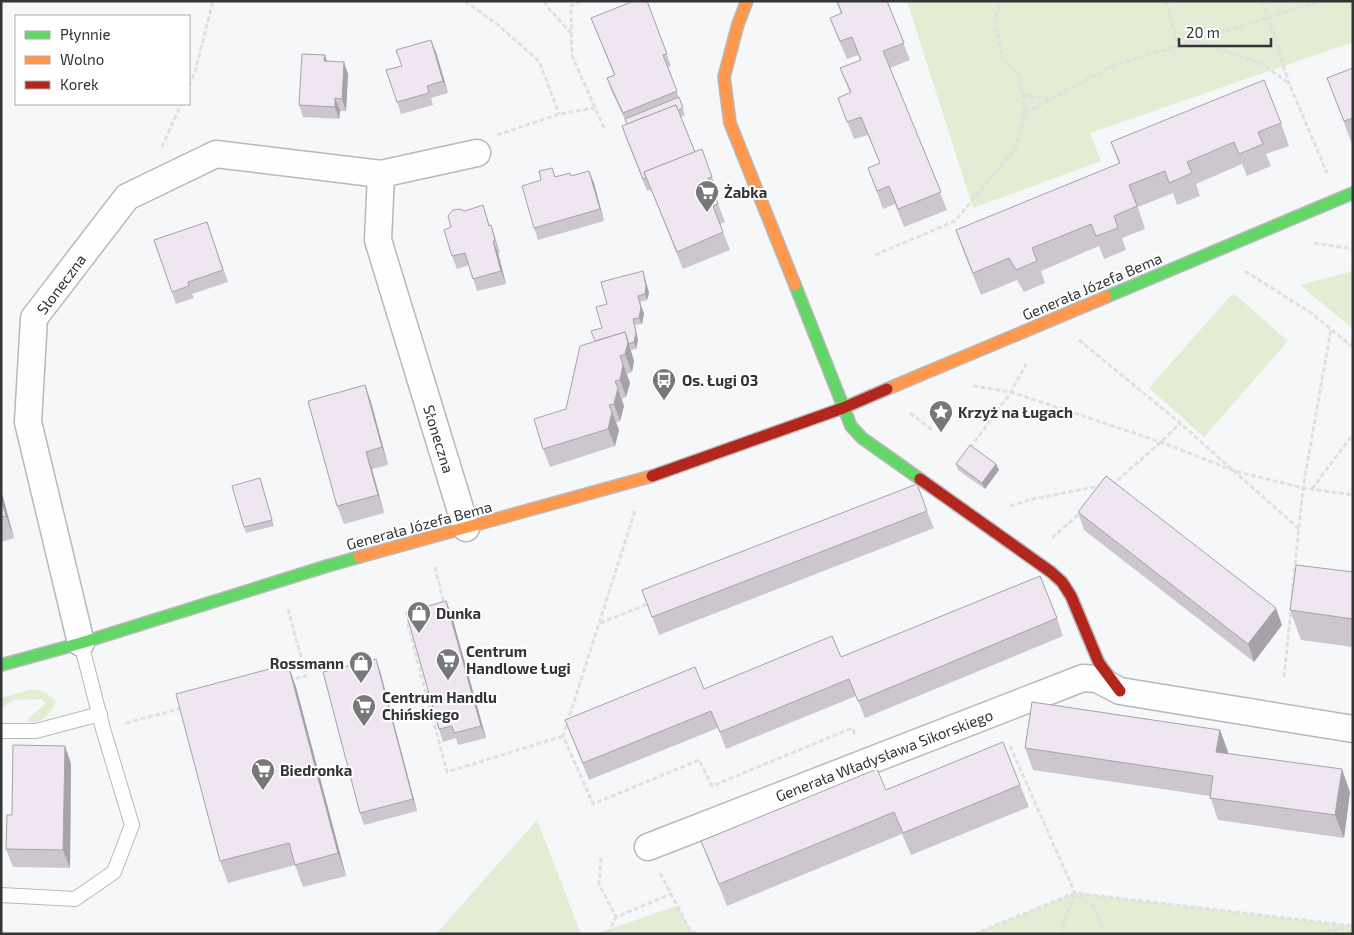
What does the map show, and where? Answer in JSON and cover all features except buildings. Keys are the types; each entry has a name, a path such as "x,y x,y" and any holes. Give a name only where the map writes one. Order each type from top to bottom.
{"street":[{"path":"747,1 738,24 724,77 730,123 852,426 862,438 1051,572 1062,582 1071,596 1099,663 1120,691"},
{"name":"Słoneczna","path":"81,643 28,422 34,318 127,197 216,154 382,174 477,153"},
{"name":"Słoneczna","path":"382,174 378,240 466,528"},
{"name":"Generała Józefa Bema","path":"1,665 81,643 327,566 632,482 678,467 844,408 1353,193"},
{"name":"Generała Władysława Sikorskiego","path":"648,847 1083,678 1097,679 1120,691 1353,729"}],"lane":[{"path":"1,895 75,898 114,872 132,825 103,729 81,643"},
{"path":"1,732 36,731 100,714"}],"path":[{"path":"190,84 195,72 213,1"},
{"path":"466,1 498,25 539,61 559,114"},
{"path":"544,1 572,34"},
{"path":"581,1 571,6 572,56 604,128"},
{"path":"875,255 955,221 1016,148 1025,113 1018,75 1002,58 995,19 1001,1"},
{"path":"1165,1 1178,46"},
{"path":"1263,1 1289,83 1338,199"},
{"path":"1025,113 1114,65 1322,1"},
{"path":"1195,40 1260,64 1289,83"},
{"path":"1022,95 1052,99"},
{"path":"477,153 498,134 559,114 595,108"},
{"path":"1308,242 1353,248"},
{"path":"1239,268 1311,313 1353,347"},
{"path":"1292,598 1303,488 1331,329"},
{"path":"1078,340 1180,423 1299,529"},
{"path":"967,452 1011,392 1027,362"},
{"path":"968,385 1011,392 1161,442 1235,471 1303,488 1353,495"},
{"path":"904,408 932,430"},
{"path":"1110,486 1180,423"},
{"path":"1312,489 1353,434"},
{"path":"1006,507 1032,499 1090,488 1118,480"},
{"path":"632,482 638,502 563,736 592,804 699,760 712,786 852,728 859,743"},
{"path":"1045,544 1081,512"},
{"path":"433,560 446,610"},
{"path":"280,581 306,676 288,680"},
{"path":"599,623 653,602"},
{"path":"1284,676 1291,608"},
{"path":"414,619 407,621 447,772 563,736"},
{"path":"103,729 186,707"},
{"path":"1010,746 1075,893 1094,908 1104,934"},
{"path":"648,847 690,930 697,934"},
{"path":"601,858 599,884 616,917"},
{"path":"1064,934 1063,926 1075,893"},
{"path":"974,934 1075,893 1353,926"},
{"path":"608,934 616,917 671,894"},
{"path":"1312,934 1353,926"}],"green space":[{"path":"907,1 1353,1 1353,42 1090,133 1101,161 973,208"},
{"path":"1353,271 1353,329 1300,285"},
{"path":"1233,293 1288,341 1204,437 1149,388"},
{"path":"29,690 44,692 56,701 49,714 42,720 29,722 28,719 45,704 42,699 13,700 1,709 1,698"},
{"path":"537,820 581,934 436,934"},
{"path":"1075,893 1353,926 1353,934 974,934"},
{"path":"677,906 690,930 697,934 595,934"}],"traffic: fast":[{"path":"1106,297 1353,193"},
{"path":"795,285 851,426 862,438 920,479"},
{"path":"1,665 81,643 359,557"}],"traffic: slow":[{"path":"747,1 738,24 724,77 730,123 795,285"},
{"path":"887,389 1106,297"},
{"path":"359,557 652,476"}],"traffic: jam":[{"path":"652,476 843,408 887,389"},
{"path":"920,479 1051,572 1062,582 1071,596 1099,663 1120,691"}],"place":[{"name":"Żabka","path":"707,213"},
{"name":"Os. Ługi 03","path":"664,401"},
{"name":"Krzyż na Ługach","path":"941,433"},
{"name":"Dunka","path":"419,634"},
{"name":"Centrum Handlowe Ługi","path":"448,681"},
{"name":"Rossmann","path":"361,684"},
{"name":"Centrum Handlu Chińskiego","path":"364,727"},
{"name":"Biedronka","path":"263,791"}]}
